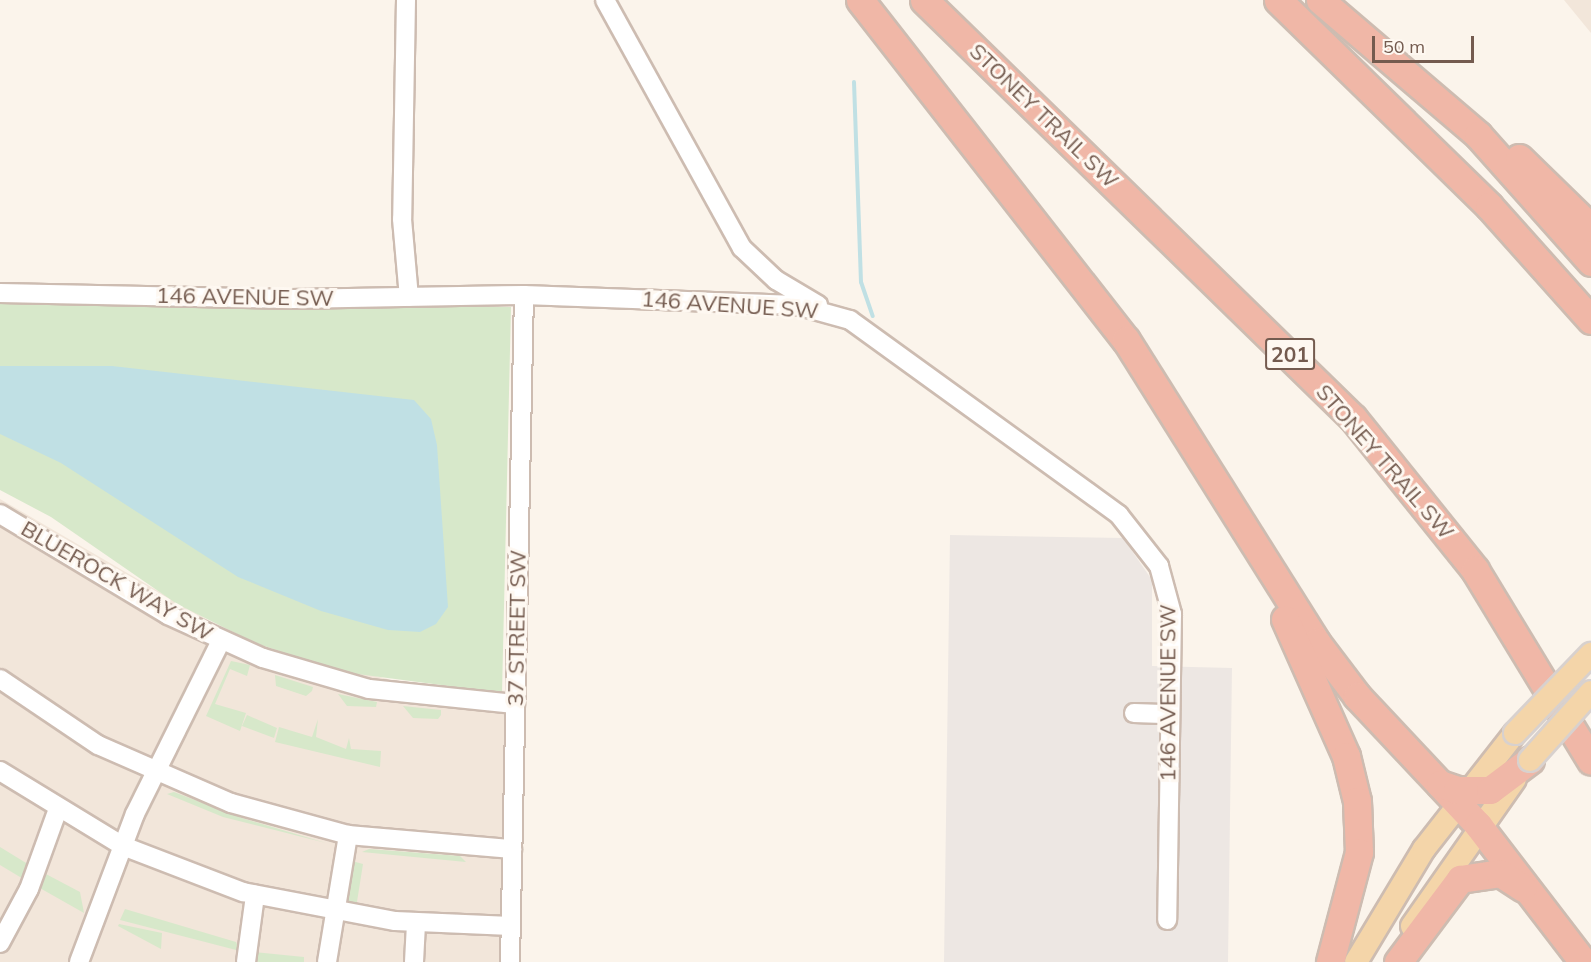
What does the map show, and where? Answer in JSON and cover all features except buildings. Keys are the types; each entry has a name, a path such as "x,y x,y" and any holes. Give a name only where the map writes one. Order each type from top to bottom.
{"highway":[{"path":"860,0 1125,340 1245,531 1356,696 1455,793 1544,907 1583,962"},
{"name":"STONEY TRAIL SW","path":"924,0 1353,418 1475,570 1591,761"},
{"path":"1278,0 1489,206 1591,320"},
{"path":"1322,0 1502,142 1591,228"},
{"path":"1322,0 1478,135 1591,262"},
{"path":"1245,531 1346,756 1357,801 1359,852 1330,962"},
{"path":"1455,793 1502,784 1530,760"},
{"path":"1398,962 1443,897 1474,873 1512,878 1544,907"}],"main road":[{"path":"1356,962 1455,793 1591,654"},
{"path":"1393,962 1478,825 1530,760 1591,692"}],"street":[{"path":"406,0 402,219 409,297"},
{"path":"605,0 742,248 776,280 824,309"},
{"name":"146 AVENUE SW","path":"0,293 409,297 524,295 824,309 859,326 1104,504 1136,533 1159,567 1172,614 1170,714 1162,769 1167,920"},
{"name":"37 STREET SW","path":"510,962 524,295"},
{"name":"BLUEROCK WAY SW","path":"0,514 221,641 369,689 515,704"},
{"path":"79,962 123,846 155,773 221,641"},
{"path":"0,679 98,746 155,773 251,810 348,836 512,849"},
{"path":"1134,713 1170,714"},
{"path":"0,771 58,809 123,846 255,895 333,911 416,923 511,926"},
{"path":"0,943 29,889 58,809"},
{"path":"327,962 333,911 348,836"},
{"path":"246,962 255,895"},
{"path":"414,962 416,923"}],"shaded area":[{"path":"1564,0 1591,0 1591,33"},
{"path":"0,499 244,641 429,690 524,691 514,962 0,962"},
{"path":"950,535 1123,538 1152,580 1152,666 1232,668 1228,962 944,962"}],"green space":[{"path":"0,295 511,307 502,693 342,672 255,643 177,604 51,517 0,490"},
{"path":"231,661 250,665 247,676 230,669 215,704 246,713 240,731 206,716"},
{"path":"275,675 313,687 312,691 306,696 276,686"},
{"path":"338,694 377,702 376,707 347,706"},
{"path":"403,706 441,710 441,715 438,719 413,718"},
{"path":"247,715 277,728 274,738 242,726"},
{"path":"318,719 316,737 346,749 349,738 351,749 381,751 380,767 275,742 279,727 312,737"},
{"path":"174,792 242,818 326,843 223,817 167,794"},
{"path":"0,847 31,866 25,880 0,865"},
{"path":"369,849 460,856 466,862 362,852"},
{"path":"352,861 363,864 356,908 344,903"},
{"path":"44,873 80,892 84,913 38,887"},
{"path":"125,909 236,942 240,951 120,920"},
{"path":"119,924 162,933 161,949 118,926"},
{"path":"254,952 304,957 304,962 254,961"}],"water":[{"path":"0,366 112,366 414,400 431,419 437,445 448,607 436,624 420,632 388,630 321,611 238,577 61,463 0,434"}],"waterway":[{"path":"854,82 861,282 873,316"}]}
